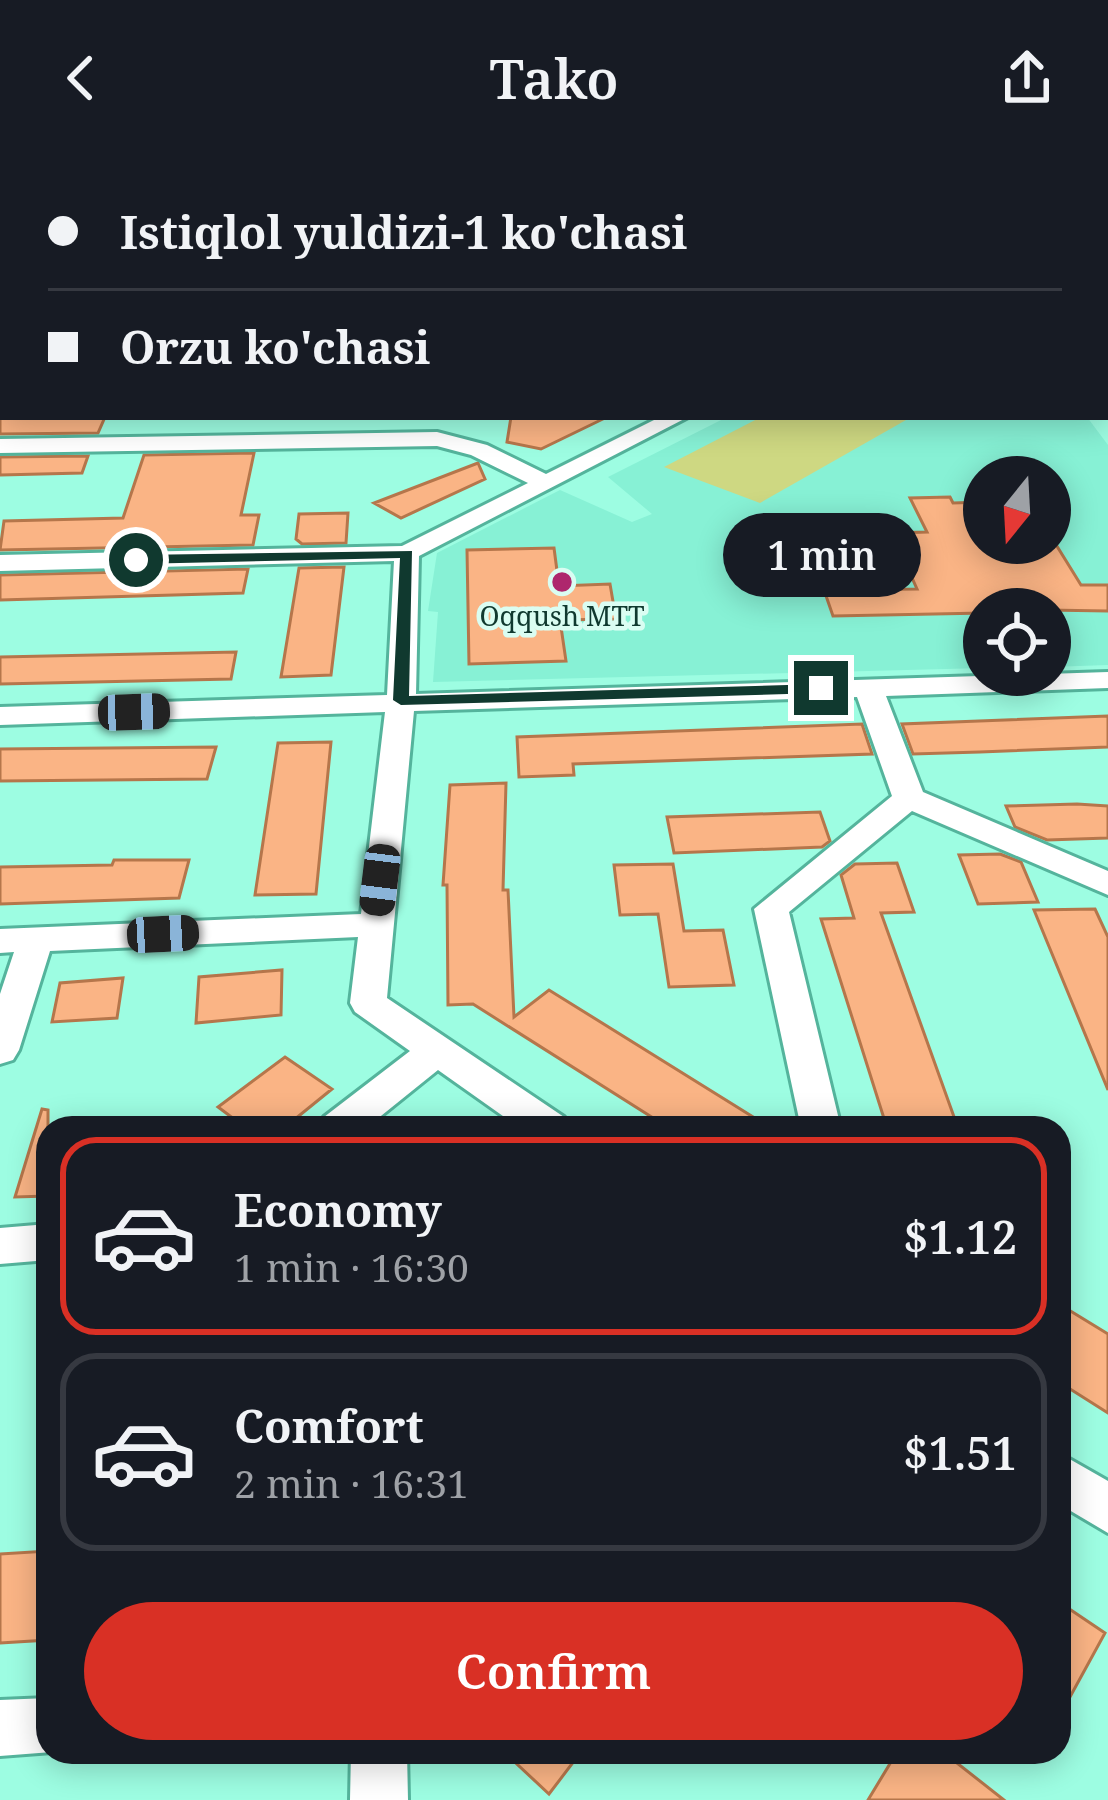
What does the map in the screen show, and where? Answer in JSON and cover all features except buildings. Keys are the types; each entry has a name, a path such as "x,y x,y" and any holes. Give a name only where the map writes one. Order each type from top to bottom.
{"street":[{"path":"134,442 141,420"},
{"path":"0,563 407,554 671,420"},
{"path":"0,446 437,439 478,450 546,483"},
{"path":"407,554 401,700 368,1003 532,1116"},
{"path":"0,716 1108,680"},
{"path":"868,687 908,798 1108,884"},
{"path":"818,1116 771,910 908,798"},
{"path":"0,1050 18,940 375,925"},
{"path":"353,1116 437,1051"},
{"path":"0,1246 36,1243"},
{"path":"1071,1484 1108,1509"},
{"path":"0,1728 36,1726"},
{"path":"379,1764 379,1800"}],"shaded area":[{"path":"721,420 1089,420 1108,445 1108,665 1071,666 1071,588 963,588 963,669 433,682 438,612 428,611 437,553 560,490 632,522 652,514 608,477"},
{"path":"755,420 906,420 760,503 664,467"}],"place":[{"name":"Oqqush MTT","path":"562,582"}],"route":[{"path":"136,560 407,554 401,700 821,688"}]}
